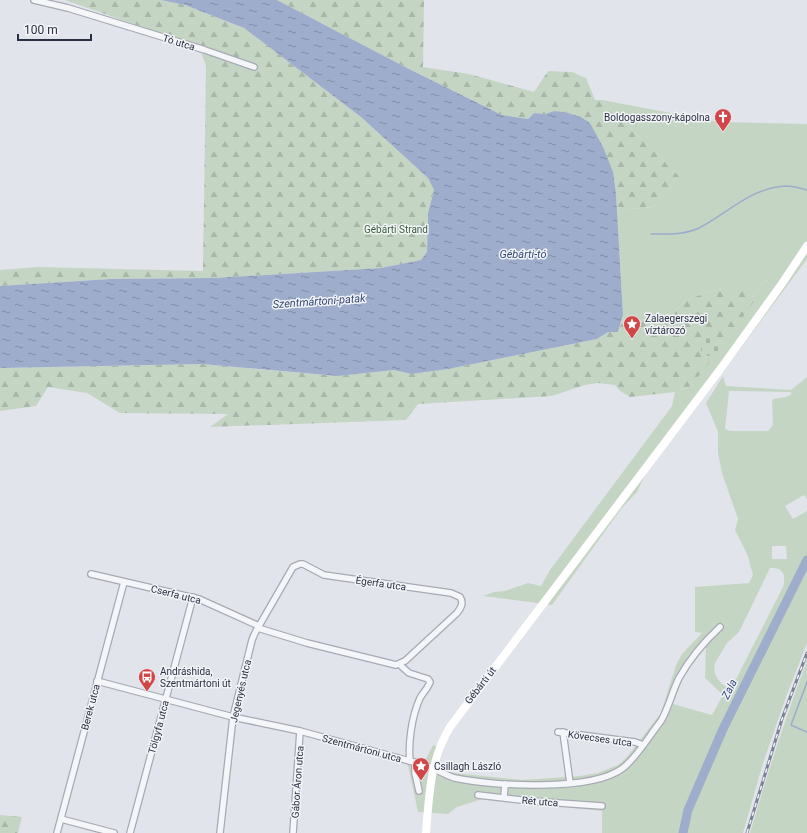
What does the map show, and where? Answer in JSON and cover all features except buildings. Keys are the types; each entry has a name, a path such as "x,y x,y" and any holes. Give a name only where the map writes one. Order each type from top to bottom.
{"main road":[{"name":"Gébárti út","path":"426,833 429,792 433,767 439,747 453,721 726,362 807,246"}],"street":[{"name":"Tó utca","path":"34,0 68,8 199,48 254,67"},
{"name":"Égerfa utca","path":"300,564 306,565 324,575 451,593 457,595 462,600 461,607 457,613 400,665"},
{"name":"Jegenyés utca","path":"220,833 233,717 252,640 291,570 300,564"},
{"name":"Cserfa utca","path":"90,574 193,597 258,627 390,665 400,665 409,673 428,679 430,682 419,702 409,742 413,762"},
{"name":"Berek utca","path":"57,833 124,582"},
{"name":"Tölgyfa utca","path":"130,833 193,597"},
{"name":"Szentmártoni utca","path":"97,681 433,767 456,778 505,784 570,783 604,778 627,764 665,713 678,680 684,670 708,639 720,627"},
{"name":"Gábor Áron utca","path":"294,833 300,732"},
{"name":"Kövecses utca","path":"570,783 560,732 635,742 642,745"},
{"path":"413,762 418,791"},
{"path":"504,797 505,784"},
{"name":"Rét utca","path":"478,796 602,806"},
{"path":"61,819 114,833"}],"green space":[{"name":"Gébárti Strand","path":"65,0 161,0 185,5 244,28 361,117 428,178 434,190 428,213 427,252 421,260 381,268 215,278 111,279 0,286 0,270 37,267 203,271 206,66 199,47"},
{"path":"277,0 424,0 423,67 469,74 534,92 548,71 572,72 586,78 595,100 602,100 679,176 654,207 630,209 617,213 616,194 590,123 581,117 565,112 554,111 545,114 534,113 528,119 502,115 409,69"},
{"path":"602,100 719,122 807,124 807,259 645,475 637,492 621,509 552,605 483,596 494,592 505,591 528,583 541,586 550,570 672,406 675,392 691,386 721,340 768,281 765,280 753,297 722,289 705,293 685,301 666,319 621,324 623,315 617,213 630,209 654,207 679,176"},
{"path":"765,280 768,281 719,351 721,340 700,354 713,357 691,386 675,392 630,397 620,391 615,385 598,383 585,385 552,396 418,404 406,420 210,427 228,414 120,413 87,393 48,387 36,406 0,411 0,368 202,364 336,376 394,370 411,374 448,369 597,339 608,332 618,332 621,324 666,319 685,301 705,293 731,287 742,289 753,297"},
{"path":"704,336 721,340 719,351 713,357 700,354"},
{"path":"723,376 726,386 791,390 807,377 807,499 804,495 785,506 793,519 807,511 807,643 763,763 743,833 602,833 602,811 482,799 457,807 448,814 418,812 408,765 408,757 425,761 433,745 444,749 438,767 443,771 522,780 580,776 598,773 618,765 627,757 661,713 676,665 682,654 702,633 695,632 695,587 749,583 753,575 747,554 735,530 738,519 722,473 718,453 718,432 706,403","holes":["729,391 790,392 792,394 786,397 773,399 773,425 768,431 730,431 725,429","772,546 786,546 787,559 772,559","770,568 781,570 784,575 783,587 733,685 729,688 719,681 715,674 714,667 727,643 739,632","706,645 705,678 723,695 712,715 673,704 686,670"]},
{"path":"807,661 807,833 750,833 791,704"},
{"path":"0,815 22,817 18,833 0,833"}],"water":[{"name":"Gébárti-tó","path":"161,0 277,0 409,69 502,115 528,119 534,113 545,114 554,111 565,112 581,117 590,123 603,147 613,172 616,194 623,315 618,332 608,332 597,339 448,369 411,374 394,370 337,376 202,364 0,368 0,286 111,279 215,278 381,268 421,260 427,252 428,213 434,190 428,178 361,117 244,28 185,5"}],"waterway":[{"name":"Szentmártoni-patak","path":"651,234 675,234 699,228 751,196 774,187 789,186 807,190"},
{"name":"Zala","path":"683,833 688,810 723,729 807,560"},
{"path":"807,682 791,725 807,732"}],"railway":[{"path":"747,833 782,719 807,653"}],"place":[{"name":"Boldogasszony-kápolna","path":"723,132"},
{"name":"Zalaegerszegi víztározó","path":"632,339"},
{"name":"Andráshida, Szentmártoni út","path":"147,692"},
{"name":"Csillagh László","path":"421,781"}]}
